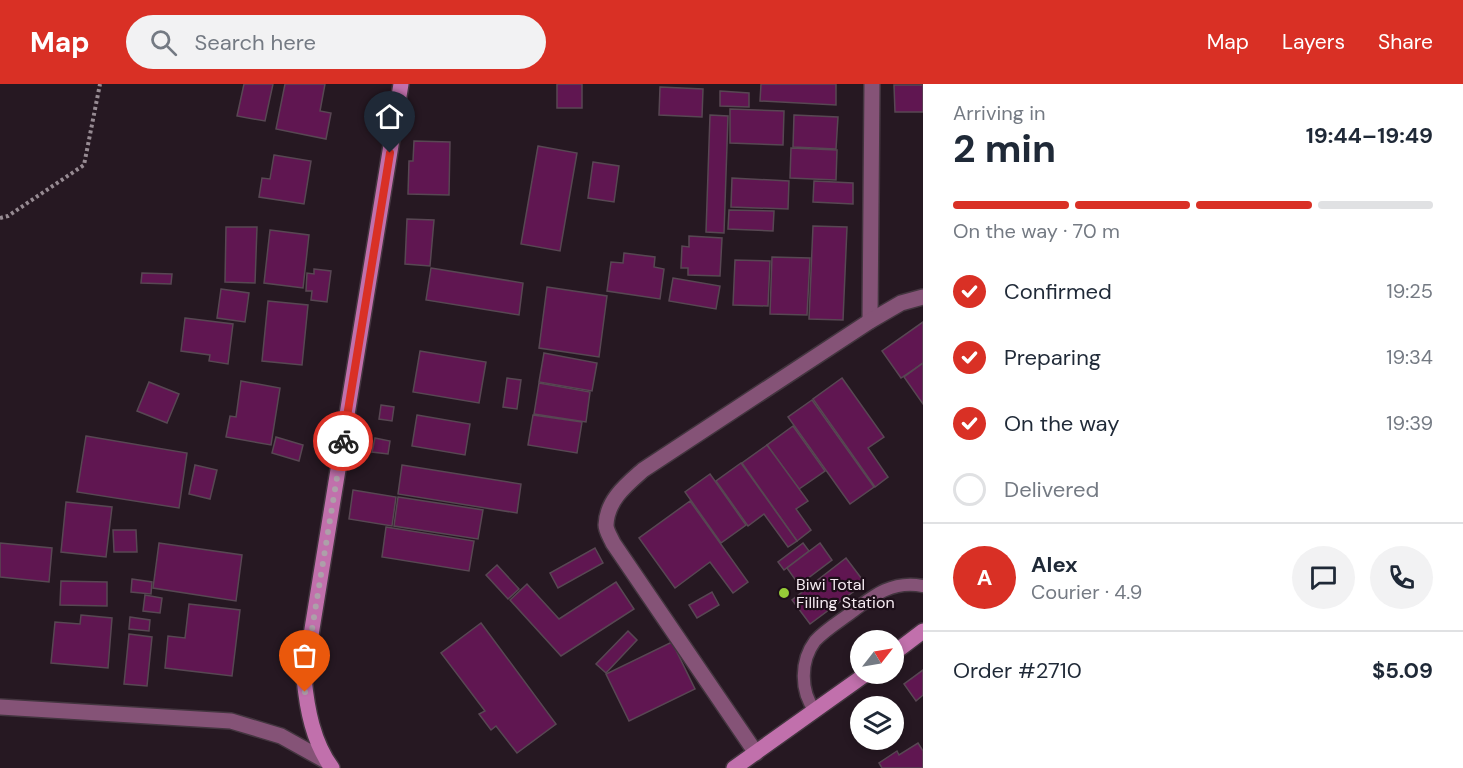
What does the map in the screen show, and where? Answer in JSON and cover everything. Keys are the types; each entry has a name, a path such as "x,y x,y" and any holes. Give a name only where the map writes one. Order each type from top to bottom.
{"street":[{"path":"329,764 314,733 306,705 304,678 401,84"},
{"path":"870,321 872,84"},
{"path":"756,753 613,543 606,527 610,505 622,489 644,470 870,321 901,303 923,297"},
{"path":"904,645 923,631"},
{"path":"735,768 852,684"},
{"path":"0,707 231,721 281,736 329,764"}],"lane":[{"path":"815,711 805,689 803,672 807,656 815,642 826,631 889,587 905,584 923,586"}],"path":[{"path":"0,218 8,216 84,165 100,84"}],"building":[{"path":"244,84 273,84 265,121 237,116"},
{"path":"285,84 325,84 320,111 331,113 326,139 276,129"},
{"path":"557,84 582,84 582,108 557,108"},
{"path":"761,84 836,84 836,105 760,101"},
{"path":"894,85 923,85 923,112 895,112"},
{"path":"660,87 703,89 702,117 659,115"},
{"path":"720,91 749,93 749,107 720,106"},
{"path":"730,109 784,111 783,145 730,143"},
{"path":"710,115 728,116 724,233 706,232"},
{"path":"794,115 838,117 836,149 793,147"},
{"path":"414,141 450,142 449,195 408,194 409,161 413,161"},
{"path":"538,146 577,153 560,251 521,244"},
{"path":"791,148 837,150 836,180 790,178"},
{"path":"274,155 311,161 304,204 259,197 262,178 270,179"},
{"path":"593,162 619,166 614,202 588,198"},
{"path":"732,178 789,181 788,209 731,207"},
{"path":"814,181 853,183 853,204 813,202"},
{"path":"729,210 774,211 773,231 728,229"},
{"path":"407,219 434,220 430,266 405,264"},
{"path":"813,226 847,227 843,320 809,319"},
{"path":"226,227 257,227 255,283 225,282"},
{"path":"270,230 309,235 303,288 264,283"},
{"path":"689,236 722,238 720,276 688,275 688,268 681,268 682,246 689,247"},
{"path":"624,253 655,257 654,267 664,269 660,299 607,291 611,262 623,263"},
{"path":"772,257 810,258 807,315 770,314"},
{"path":"735,260 770,261 768,306 733,305"},
{"path":"431,268 523,283 519,315 426,300"},
{"path":"314,269 331,271 327,302 311,300 312,291 306,291 307,273 314,274"},
{"path":"142,273 172,274 171,284 141,283"},
{"path":"673,278 720,286 716,309 669,301"},
{"path":"547,287 607,296 599,357 539,348"},
{"path":"221,289 249,293 245,322 217,318"},
{"path":"268,301 308,305 302,365 262,361"},
{"path":"185,318 233,324 228,364 209,361 210,355 181,351"},
{"path":"923,322 923,363 901,378 882,351"},
{"path":"420,351 486,362 479,403 413,392"},
{"path":"544,353 597,363 592,391 539,382"},
{"path":"923,363 923,404 904,377"},
{"path":"507,378 521,380 517,409 503,407"},
{"path":"842,378 884,437 868,448 888,477 875,487 813,399"},
{"path":"241,381 280,388 271,445 226,437 230,416 236,417"},
{"path":"149,382 179,394 167,423 137,411"},
{"path":"539,383 590,392 586,422 534,414"},
{"path":"812,400 874,487 850,504 788,417"},
{"path":"381,405 394,407 392,421 379,419"},
{"path":"417,415 470,424 465,455 412,446"},
{"path":"533,415 582,422 577,453 528,445"},
{"path":"793,426 825,471 799,489 767,445"},
{"path":"86,436 187,453 179,508 77,492"},
{"path":"276,437 303,445 299,461 272,453"},
{"path":"375,438 390,441 388,454 372,452"},
{"path":"767,445 808,501 796,509 811,530 797,541 742,463"},
{"path":"741,463 797,541 788,547 764,514 748,526 716,481"},
{"path":"195,465 217,470 210,499 189,494"},
{"path":"402,465 521,484 517,513 398,494"},
{"path":"710,474 746,525 721,543 685,492"},
{"path":"353,490 396,497 392,526 349,519"},
{"path":"398,497 483,510 478,539 394,526"},
{"path":"690,501 748,582 733,593 710,562 675,588 639,538"},
{"path":"66,502 112,507 106,557 61,552"},
{"path":"386,527 474,541 469,571 382,557"},
{"path":"113,530 136,530 137,552 114,552"},
{"path":"0,543 52,548 49,582 0,577"},
{"path":"159,543 242,555 236,601 153,588"},
{"path":"803,543 809,551 784,570 778,562"},
{"path":"820,543 832,560 799,585 787,568"},
{"path":"595,548 603,563 558,588 550,573"},
{"path":"846,558 865,583 810,624 792,600"},
{"path":"497,565 519,589 508,599 486,575"},
{"path":"132,579 152,582 151,594 131,592"},
{"path":"61,581 107,582 107,606 60,605"},
{"path":"616,582 634,609 561,656 510,600 527,584 559,619"},
{"path":"712,592 719,605 697,618 689,605"},
{"path":"145,595 162,598 160,613 143,611"},
{"path":"189,604 240,610 232,676 165,668 168,636 185,638"},
{"path":"81,615 112,618 108,668 51,663 55,622 80,624"},
{"path":"130,617 150,620 149,631 129,629"},
{"path":"481,623 556,724 517,753 496,726 491,730 479,714 485,711 441,653"},
{"path":"628,631 637,640 606,673 596,664"},
{"path":"129,634 152,637 147,686 124,684"},
{"path":"672,642 695,689 629,721 606,674"},
{"path":"923,670 923,695 916,701 904,684"},
{"path":"918,743 923,751 923,768 882,768 879,763 897,751 899,755"}],"way so far":[{"path":"305,692 304,678 343,441"}],"place":[{"name":"Biwi Total Filling Station","path":"784,593"}],"route":[{"path":"343,441 390,153"}]}
